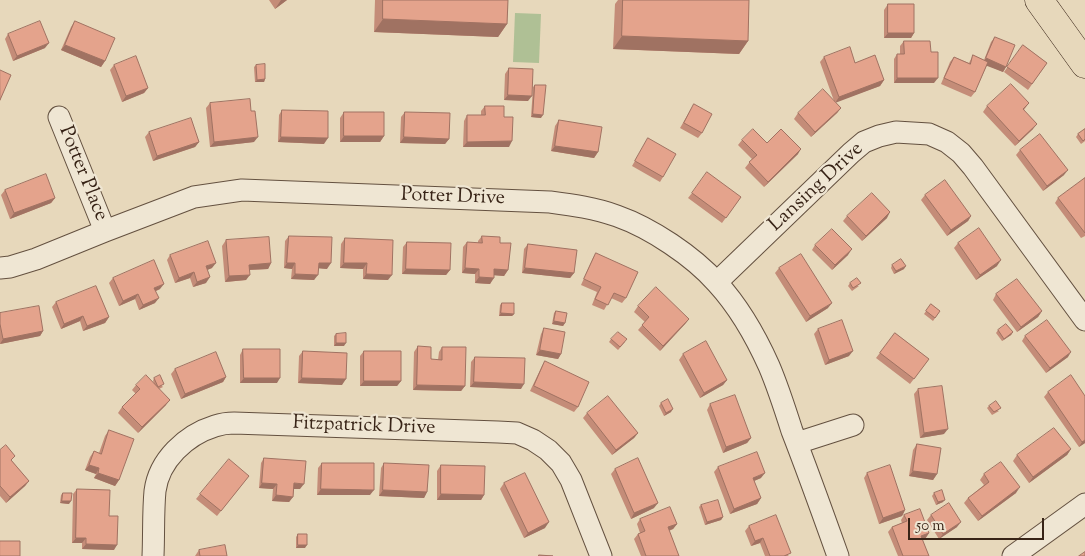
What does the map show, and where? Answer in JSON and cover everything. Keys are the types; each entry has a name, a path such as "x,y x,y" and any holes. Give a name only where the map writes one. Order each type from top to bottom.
{"main road":[{"path":"1039,0 1085,63"}],"street":[{"name":"Potter Place","path":"59,117 104,231"},
{"name":"Lansing Drive","path":"717,282 864,142 896,132 929,134 947,142 961,153 973,167 1085,320"},
{"name":"Potter Drive","path":"0,268 36,259 194,197 242,190 550,202 576,205 618,216 641,226 684,254 717,282 745,321 769,367 838,556"},
{"name":"Fitzpatrick Drive","path":"153,556 155,489 167,460 183,443 202,431 216,425 234,422 517,433 533,440 548,450 561,463 571,480 601,556"},
{"path":"797,443 853,425"},
{"path":"1013,556 1085,504"}],"green space":[{"path":"515,13 541,14 539,63 513,62"}],"building":[{"path":"383,0 508,0 507,24 383,19"},
{"path":"623,0 749,0 748,41 622,36"},
{"path":"888,4 914,4 914,33 888,33"},
{"path":"40,21 49,43 17,56 8,34"},
{"path":"75,21 115,38 105,61 65,45"},
{"path":"995,37 1015,45 1006,67 986,58"},
{"path":"904,41 930,41 931,52 938,52 938,78 897,78 897,54 904,54"},
{"path":"1023,45 1047,63 1032,84 1007,67"},
{"path":"850,47 855,63 875,55 884,80 839,97 824,57"},
{"path":"973,55 988,62 975,92 944,78 954,57 970,64"},
{"path":"136,56 148,88 126,96 114,65"},
{"path":"265,64 265,79 257,80 256,65"},
{"path":"509,68 533,69 532,96 508,95"},
{"path":"0,70 11,75 0,100"},
{"path":"1011,84 1029,103 1023,109 1037,124 1019,141 987,106"},
{"path":"535,85 546,85 543,115 533,114"},
{"path":"823,89 841,108 815,132 798,113"},
{"path":"250,99 251,111 255,111 258,137 214,142 210,103"},
{"path":"694,104 712,114 702,133 684,123"},
{"path":"485,106 504,106 504,117 513,117 512,141 467,142 467,115 485,115"},
{"path":"282,110 328,111 328,138 281,137"},
{"path":"344,112 384,112 384,136 344,136"},
{"path":"405,112 450,113 449,139 404,137"},
{"path":"191,118 199,142 157,156 149,132"},
{"path":"559,120 602,127 598,152 555,146"},
{"path":"753,129 767,143 781,129 801,149 768,182 749,162 757,155 742,140"},
{"path":"1085,129 1085,139 1083,141 1078,134"},
{"path":"1040,134 1068,170 1047,186 1020,150"},
{"path":"648,138 676,154 663,177 635,161"},
{"path":"707,172 741,197 726,218 692,193"},
{"path":"46,174 55,198 14,213 5,190"},
{"path":"1085,178 1085,233 1058,198"},
{"path":"945,180 971,216 951,230 925,195"},
{"path":"872,193 890,212 866,236 847,216"},
{"path":"979,228 1001,260 980,275 958,243"},
{"path":"832,229 852,249 835,265 815,245"},
{"path":"289,236 332,237 331,263 319,263 318,275 295,274 295,263 287,263"},
{"path":"482,236 500,237 500,243 511,243 508,270 494,269 494,278 479,277 479,269 465,268 467,242 482,243"},
{"path":"269,237 271,263 249,265 250,275 229,276 226,240"},
{"path":"345,238 393,240 392,275 366,274 367,263 344,263"},
{"path":"208,241 216,263 206,266 210,277 197,282 194,272 179,278 170,255"},
{"path":"407,242 451,243 450,270 406,269"},
{"path":"528,244 577,250 574,273 525,268"},
{"path":"596,253 638,272 626,298 614,293 608,305 595,299 601,287 584,279"},
{"path":"801,254 832,303 810,316 779,268"},
{"path":"901,259 906,266 896,271 892,265"},
{"path":"154,260 164,284 154,288 159,298 143,305 138,294 123,301 113,278"},
{"path":"857,278 861,283 853,288 850,283"},
{"path":"1017,279 1042,311 1021,327 996,294"},
{"path":"96,286 109,317 87,326 83,316 64,324 56,302"},
{"path":"656,287 689,319 663,346 642,325 649,317 638,306"},
{"path":"502,303 514,303 514,314 501,313"},
{"path":"931,304 940,311 935,318 926,311"},
{"path":"39,306 43,331 3,339 0,313"},
{"path":"556,311 567,313 565,323 554,321"},
{"path":"842,320 853,351 829,360 818,329"},
{"path":"1047,320 1071,352 1050,368 1025,336"},
{"path":"1006,324 1013,332 1004,339 998,330"},
{"path":"544,328 565,332 561,354 540,350"},
{"path":"618,332 627,339 620,347 611,339"},
{"path":"346,333 346,343 336,343 336,334"},
{"path":"895,333 929,359 914,379 880,353"},
{"path":"706,341 727,380 704,393 683,354"},
{"path":"418,346 431,347 431,359 442,360 442,347 466,347 465,386 417,385"},
{"path":"243,349 280,349 280,378 244,378"},
{"path":"303,351 347,353 346,379 302,378"},
{"path":"364,351 401,351 401,381 364,381"},
{"path":"216,352 226,377 185,394 175,369"},
{"path":"475,357 525,358 524,384 474,382"},
{"path":"545,361 589,382 578,407 534,386"},
{"path":"146,375 170,400 142,427 122,407 140,389 136,385"},
{"path":"160,375 164,384 158,387 154,378"},
{"path":"1071,375 1085,396 1085,440 1082,442 1048,392"},
{"path":"942,386 948,429 924,433 918,389"},
{"path":"735,395 751,438 726,447 710,404"},
{"path":"608,396 638,433 616,450 587,413"},
{"path":"668,399 673,409 666,413 661,403"},
{"path":"996,401 1001,408 994,412 989,406"},
{"path":"1054,428 1071,449 1033,477 1017,455"},
{"path":"109,430 134,439 119,480 98,473 99,468 89,465 94,451 101,454"},
{"path":"917,444 941,448 937,474 913,471"},
{"path":"6,445 15,456 11,460 29,481 10,497 0,486 0,450"},
{"path":"757,452 765,473 753,478 761,498 734,509 718,467"},
{"path":"264,458 306,461 304,484 294,483 293,497 276,495 277,484 262,483"},
{"path":"638,458 658,503 634,513 615,469"},
{"path":"229,459 249,476 221,511 200,494"},
{"path":"1001,462 1020,487 982,516 968,498 989,482 984,474"},
{"path":"322,463 374,463 374,490 321,489"},
{"path":"384,463 429,465 427,492 383,490"},
{"path":"441,465 485,466 484,495 441,494"},
{"path":"890,465 905,510 883,518 867,473"},
{"path":"525,473 549,522 528,533 504,483"},
{"path":"77,489 110,490 109,516 118,516 117,545 86,544 86,538 76,538"},
{"path":"942,490 945,500 938,502 934,493"},
{"path":"63,493 72,493 71,501 62,501"},
{"path":"718,500 723,517 707,522 701,505"},
{"path":"949,503 961,522 943,534 931,515"},
{"path":"670,507 677,524 668,527 679,556 646,556 638,534 645,531 640,519"},
{"path":"920,509 929,533 921,536 929,556 903,556 892,527 907,521 904,515"},
{"path":"776,515 791,553 784,556 770,556 763,538 755,541 749,526"},
{"path":"298,534 307,534 307,545 298,545"},
{"path":"0,541 20,541 20,556 0,556"},
{"path":"225,545 227,556 200,556 199,550"}]}
